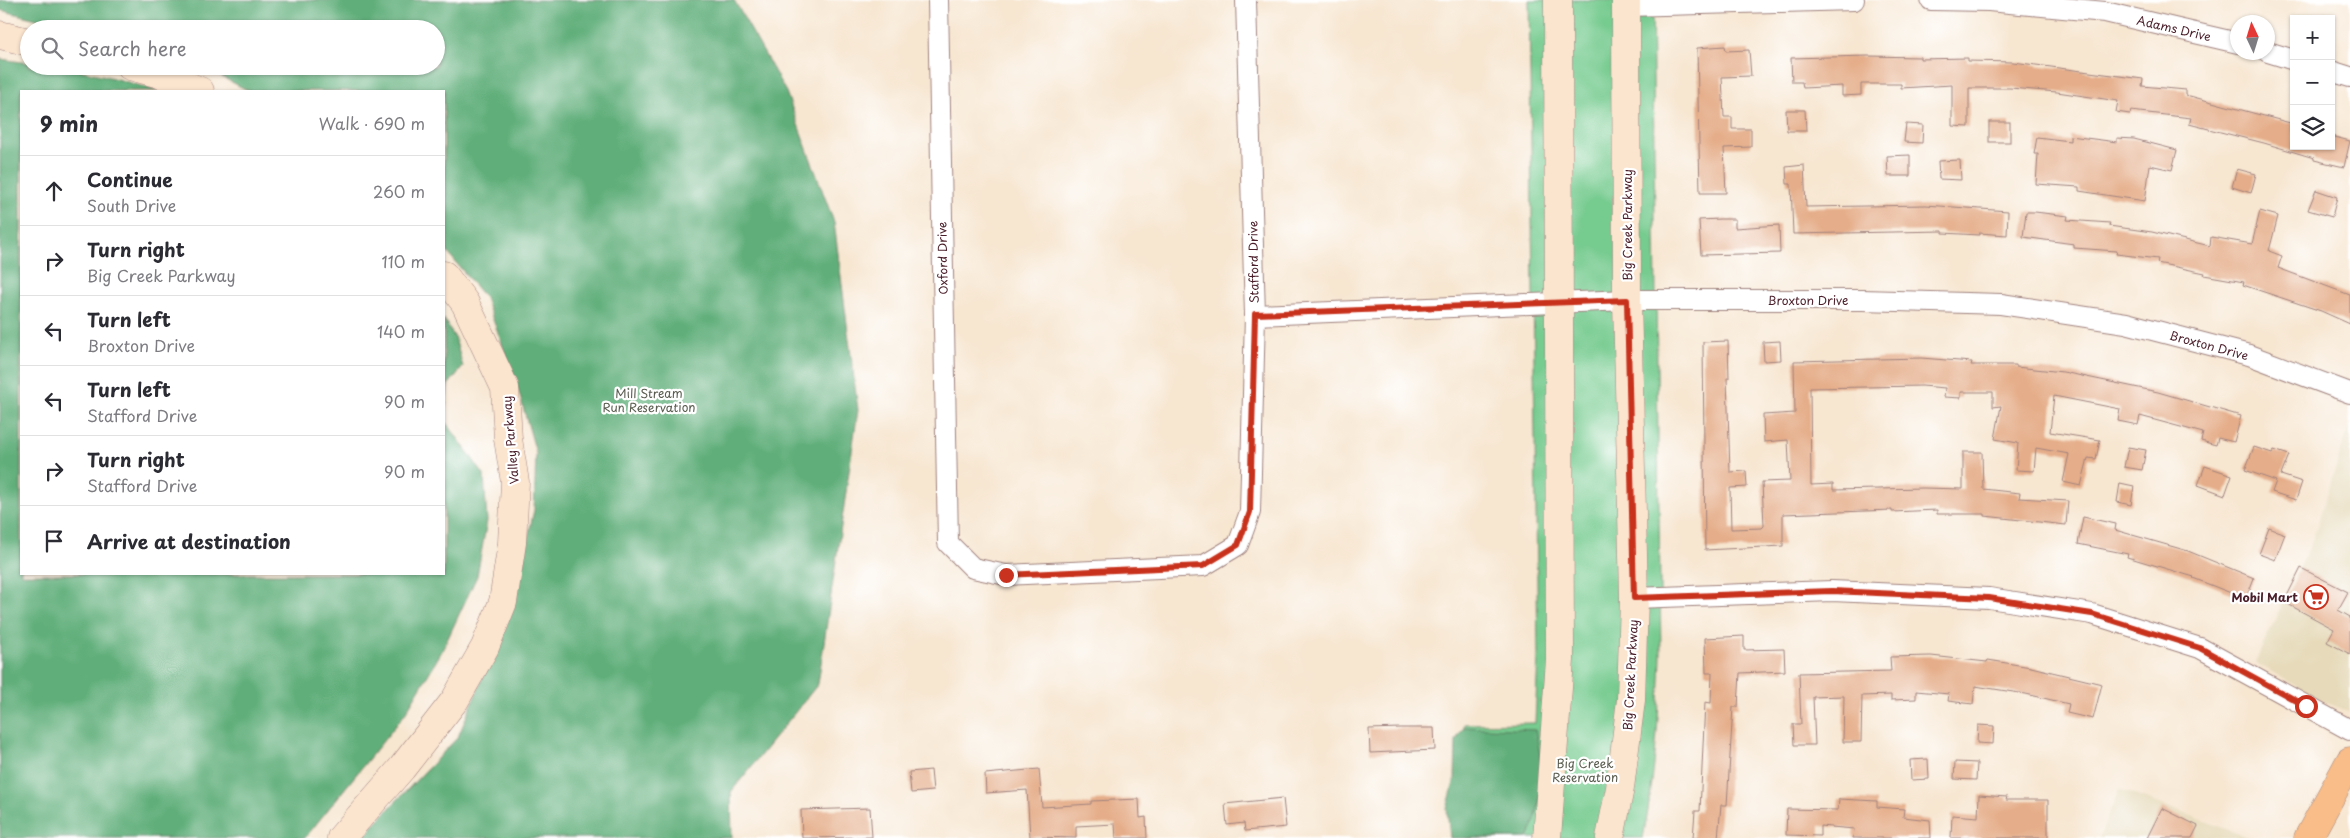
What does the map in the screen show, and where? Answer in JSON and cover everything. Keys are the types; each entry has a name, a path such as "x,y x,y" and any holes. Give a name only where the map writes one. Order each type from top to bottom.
{"main road":[{"path":"2308,838 2350,761"}],"street":[{"name":"Oxford Drive","path":"938,0 946,515"},
{"name":"Stafford Drive","path":"946,515 948,543 973,568 1006,575 1203,566 1238,545 1250,512 1255,314 1246,0"},
{"path":"1547,838 1560,660 1558,0"},
{"path":"1626,3 1854,0"},
{"name":"Adams Drive","path":"1932,0 1989,2 2105,12 2230,41"},
{"name":"Big Creek Parkway","path":"1610,838 1620,788 1631,700 1634,598 1627,300 1626,3"},
{"path":"0,35 20,40"},
{"path":"2275,54 2290,59"},
{"path":"2335,72 2350,77"},
{"path":"162,75 198,90"},
{"name":"Valley Parkway","path":"341,838 402,768 455,700 485,647 503,602 512,543 515,482 508,439 505,388 465,303 445,276"},
{"name":"Broxton Drive","path":"1255,314 1559,301 1627,300 1862,300 2001,304 2126,322 2249,355 2350,393"},
{"path":"1634,598 1832,591 1989,598 2092,614 2200,648 2350,730"}],"shaded area":[{"path":"2350,423 2350,712 2320,700 2255,662 2313,539"},
{"path":"2119,789 2250,838 2099,838"}],"green space":[{"name":"Mill Stream Run Reservation","path":"0,0 734,0 786,92 834,222 858,410 818,684 731,792 732,838 363,838 458,737 512,608 534,510 536,453 516,382 485,298 445,249 445,90 247,90 218,75 445,75 445,20 41,20 0,10"},
{"name":"Big Creek Reservation","path":"1529,0 1652,0 1661,656 1656,747 1651,793 1643,838 1466,838 1464,724 1535,723 1538,657"},
{"path":"0,59 20,62 20,75 102,75 155,90 20,90 20,575 445,575 445,420 484,475 487,521 477,576 442,651 405,714 305,838 0,838"},
{"path":"445,321 455,338 463,367 448,385 445,410"},
{"path":"1464,727 1535,730 1540,758 1541,784 1538,811 1528,838 1450,838 1447,809 1455,779 1456,740"}],"building":[{"path":"1725,46 1726,51 1749,50 1751,76 1722,77 1724,117 1732,117 1732,129 1751,129 1751,147 1724,148 1726,193 1700,193 1697,48"},
{"path":"1868,56 1920,57 1920,59 1968,58 1968,61 2013,62 2143,79 2142,86 2186,90 2186,95 2290,123 2290,150 2335,150 2335,137 2350,141 2344,167 2314,160 2314,158 2264,143 2189,124 2191,118 2131,111 2130,114 2116,112 2118,101 2057,92 2010,88 1969,88 1969,127 1952,126 1952,85 1901,88 1901,84 1861,84 1861,95 1842,96 1842,86 1803,88 1802,82 1792,82 1791,58"},
{"path":"1786,110 1805,110 1806,131 1787,131"},
{"path":"1989,122 2010,122 2010,142 1989,142"},
{"path":"1906,124 1923,125 1922,143 1904,142"},
{"path":"2070,136 2117,142 2117,138 2134,139 2177,150 2172,170 2150,165 2145,201 2079,191 2079,187 2036,184 2038,154 2034,154 2037,137 2070,141"},
{"path":"1910,155 1910,176 1888,176 1887,156"},
{"path":"1960,160 1961,180 1939,179 1938,161"},
{"path":"1804,165 1806,207 1926,205 2008,211 2007,235 1943,233 1943,231 1793,234 1791,184 1787,184 1786,167"},
{"path":"2237,169 2256,174 2251,193 2232,187"},
{"path":"2316,190 2337,197 2332,217 2308,210"},
{"path":"2260,211 2278,216 2269,251 2282,256 2278,268 2350,295 2350,324 2321,311 2243,285 2244,282 2204,275 2205,273 2157,263 2158,259 2116,254 2117,251 2074,248 2074,244 2023,237 2026,212 2035,212 2068,216 2067,220 2110,223 2109,226 2152,232 2210,246 2211,237 2252,244"},
{"path":"1735,219 1735,228 1779,225 1780,253 1701,255 1699,220"},
{"path":"1728,341 1729,378 1727,378 1730,472 1746,471 1747,487 1730,488 1731,529 1762,528 1764,526 1762,482 1790,481 1788,440 1764,442 1763,415 1795,413 1794,361 1921,358 1972,362 1971,365 2016,365 2016,367 2063,372 2158,392 2241,416 2234,442 2218,438 2216,445 2201,441 2203,433 2140,416 2138,425 2118,421 2120,409 2054,396 2050,432 2100,440 2096,459 2088,458 2081,486 2063,482 2069,454 2036,448 2034,471 2016,470 2018,443 1995,439 2001,406 1993,407 1993,392 1961,392 1961,398 1944,397 1945,388 1922,386 1810,388 1811,485 1833,484 1833,490 1963,489 1963,452 1982,452 1983,489 2020,493 2019,498 2068,501 2066,525 1985,516 1985,514 1937,514 1937,510 1783,514 1783,546 1705,550 1703,342"},
{"path":"1780,341 1781,360 1764,361 1763,342"},
{"path":"2128,447 2146,450 2142,470 2124,467"},
{"path":"2254,447 2272,453 2274,450 2289,455 2281,475 2302,482 2296,500 2272,492 2276,481 2245,470"},
{"path":"2205,466 2232,475 2225,495 2198,485"},
{"path":"2120,483 2134,486 2131,505 2117,502"},
{"path":"2083,517 2116,524 2115,530 2188,551 2254,578 2246,599 2194,577 2127,557 2128,554 2078,544"},
{"path":"2269,528 2285,534 2275,560 2259,554"},
{"name":"Mobil Mart","path":"2301,568 2348,592 2338,610 2350,617 2350,654 2327,642 2334,629 2284,602"},
{"path":"1744,636 1744,650 1784,649 1785,671 1740,673 1738,707 1733,707 1727,805 1721,805 1718,838 1693,838 1695,811 1700,811 1705,702 1711,703 1712,673 1706,673 1705,638"},
{"path":"1931,656 1987,662 1988,660 2031,667 2102,684 2093,719 2067,713 2069,704 2026,694 1975,686 1973,704 1948,701 1949,694 1916,691 1916,699 1891,700 1891,695 1862,696 1861,742 1843,742 1844,696 1813,697 1815,745 1794,745 1793,724 1801,724 1799,673 1891,671 1890,657"},
{"path":"1978,725 1994,726 1993,744 1977,743"},
{"path":"1434,728 1435,750 1370,753 1369,729"},
{"path":"1928,759 1929,779 1911,780 1910,760"},
{"path":"1955,762 1977,763 1976,780 1954,779"},
{"path":"1039,769 1042,807 1091,804 1091,801 1139,799 1140,818 1146,817 1147,838 1116,838 1115,824 1076,826 1076,838 1030,837 1027,790 986,793 985,774"},
{"path":"931,770 933,791 911,793 909,772"},
{"path":"1979,795 2007,797 2006,800 2048,800 2048,838 1951,838 1952,815 1978,817"},
{"path":"1283,798 1286,827 1245,831 1244,823 1227,825 1225,804"},
{"path":"1839,799 1877,801 1877,807 1904,809 1903,817 1930,820 1931,838 1853,838 1854,829 1820,826 1820,836 1786,835 1787,809 1838,810"},
{"path":"870,808 872,837 802,838 801,810"},
{"path":"2162,808 2198,826 2192,838 2147,838"}],"place":[{"name":"Mobil Mart","path":"2316,597"}],"route":[{"path":"1006,575 1203,566 1238,545 1250,512 1255,314 1559,301 1627,300 1634,598 1832,591 1989,598 2092,614 2200,648 2306,706"}]}
